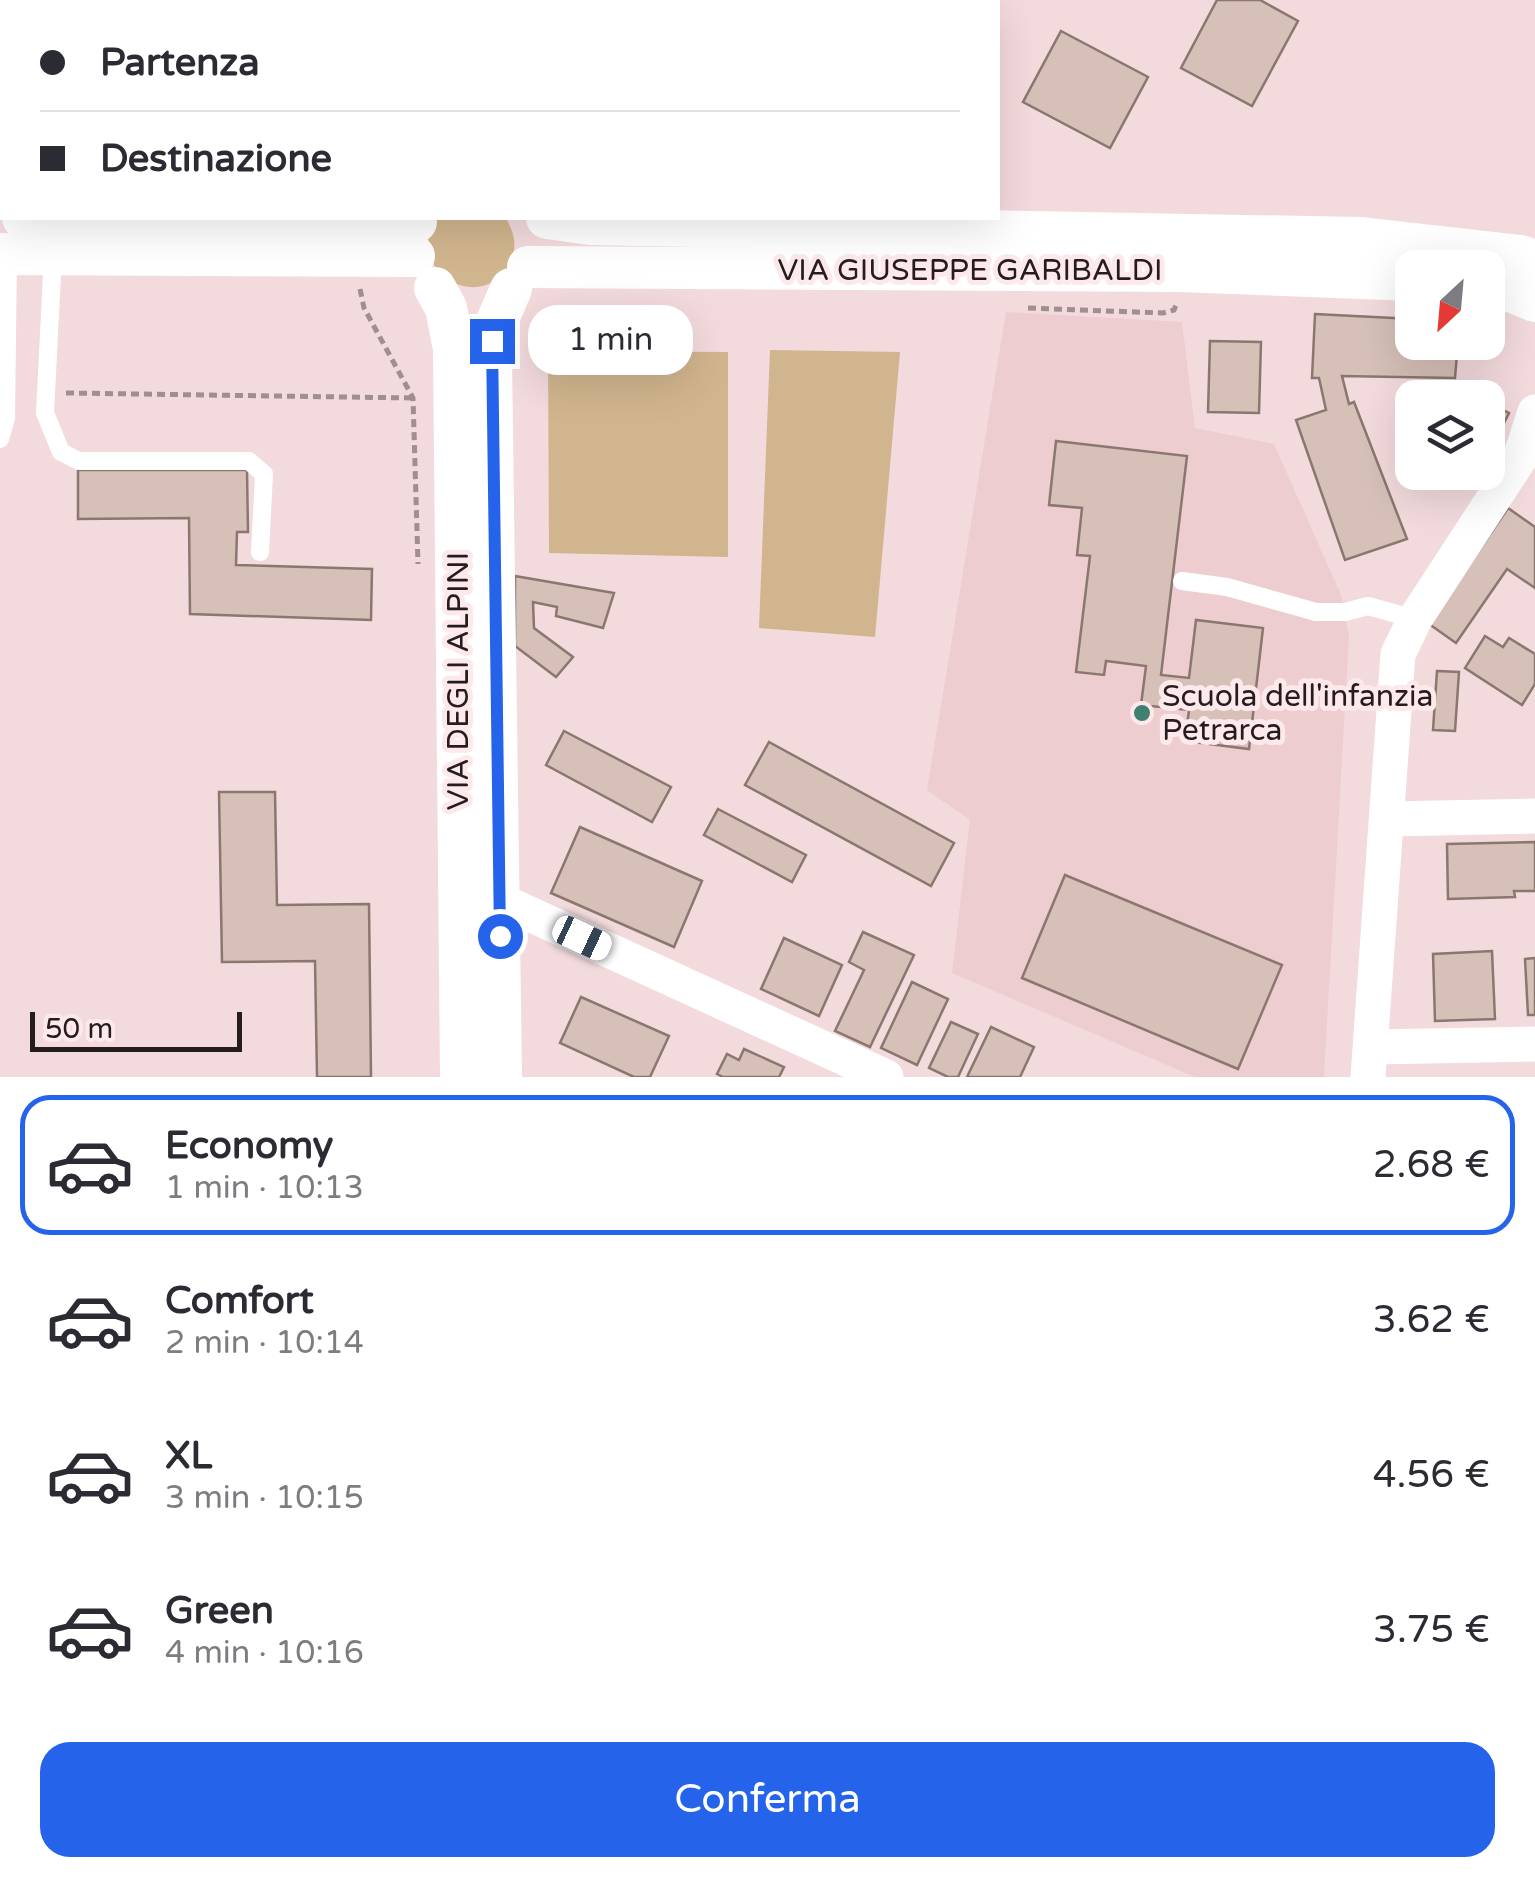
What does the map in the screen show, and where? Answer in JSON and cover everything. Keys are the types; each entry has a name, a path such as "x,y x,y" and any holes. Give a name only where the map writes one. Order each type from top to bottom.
{"street":[{"path":"501,1077 491,360 499,312 520,278 534,241 529,220"},
{"name":"VIA GIUSEPPE GARIBALDI","path":"562,220 590,224 982,224 1362,238 1521,256 1535,262"},
{"path":"7,232 421,246"},
{"path":"7,232 53,255 356,256 421,246"},
{"name":"VIA GIUSEPPE GARIBALDI","path":"421,246 451,298 470,302 489,300 520,278 1178,271 1395,279"},
{"name":"VIA DEGLI ALPINI","path":"421,246 446,308 454,349 462,1077"},
{"path":"1505,290 1535,302"},
{"path":"1535,412 1520,458 1415,619 1398,654 1370,1062 1535,1044"},
{"path":"1388,820 1535,816"},
{"path":"499,900 886,1077"}],"lane":[{"path":"0,439 6,418 7,232"},
{"path":"53,255 45,413 61,452 79,461 249,461 264,474 260,552"},
{"path":"1182,581 1227,587 1316,612 1344,612 1368,606 1415,619"}],"path":[{"path":"356,256 364,308 413,398 418,569"},
{"path":"1026,308 1162,313 1174,310 1178,293"},
{"path":"59,393 413,398"}],"shaded area":[{"path":"435,220 507,220 514,251 498,279 466,287 450,281 438,270 430,256 429,238"},
{"name":"Scuola dell'infanzia Petrarca","path":"1006,312 1182,322 1195,428 1274,444 1341,595 1349,637 1324,1077 1195,1077 952,973 970,820 927,790"},
{"path":"770,350 900,352 875,637 759,628"},
{"path":"548,351 728,352 728,557 549,553"}],"building":[{"path":"1217,0 1260,0 1298,21 1252,106 1181,68"},
{"path":"1061,31 1148,77 1110,148 1023,102"},
{"path":"1315,314 1395,318 1395,360 1456,360 1455,378 1342,376 1349,404 1354,402 1407,539 1345,560 1296,420 1326,410 1319,378 1312,378"},
{"path":"1210,341 1261,342 1259,413 1208,412"},
{"path":"1056,441 1187,456 1161,675 1189,678 1196,620 1263,628 1249,749 1185,741 1189,710 1141,705 1146,666 1106,661 1104,675 1076,672 1090,556 1077,555 1082,508 1049,505"},
{"path":"78,470 247,470 248,532 237,532 236,565 372,569 371,620 190,614 189,518 78,519"},
{"path":"1508,508 1535,527 1535,588 1507,569 1456,643 1429,624"},
{"path":"515,576 614,593 603,628 556,616 557,607 533,602 534,628 573,657 556,677 515,646"},
{"path":"1485,636 1503,647 1509,638 1535,654 1535,684 1522,705 1465,668"},
{"path":"1437,671 1459,672 1455,731 1433,730"},
{"path":"564,731 671,787 652,822 546,765"},
{"path":"769,742 954,843 931,886 745,785"},
{"path":"219,792 275,792 277,905 369,904 371,1077 317,1077 315,961 222,962"},
{"path":"718,809 806,855 792,882 704,835"},
{"path":"580,827 702,881 674,947 551,893"},
{"path":"1535,842 1535,891 1514,891 1515,897 1448,899 1447,844"},
{"path":"1065,875 1282,965 1238,1069 1022,978"},
{"path":"863,932 914,955 870,1047 835,1031 864,970 849,962"},
{"path":"784,938 842,965 819,1016 761,989"},
{"path":"1492,951 1495,1019 1435,1021 1433,954"},
{"path":"1535,958 1535,1015 1528,1015 1525,959"},
{"path":"912,982 948,999 917,1065 881,1048"},
{"path":"581,997 669,1036 650,1077 634,1077 560,1043"},
{"path":"951,1022 978,1034 958,1077 929,1068"},
{"path":"991,1027 1034,1047 1020,1077 967,1077"},
{"path":"744,1049 784,1067 779,1077 717,1074 727,1054 739,1060"}],"place":[{"name":"Scuola dell'infanzia Petrarca","path":"1142,713"}],"route":[{"path":"492,341 500,936"}]}
